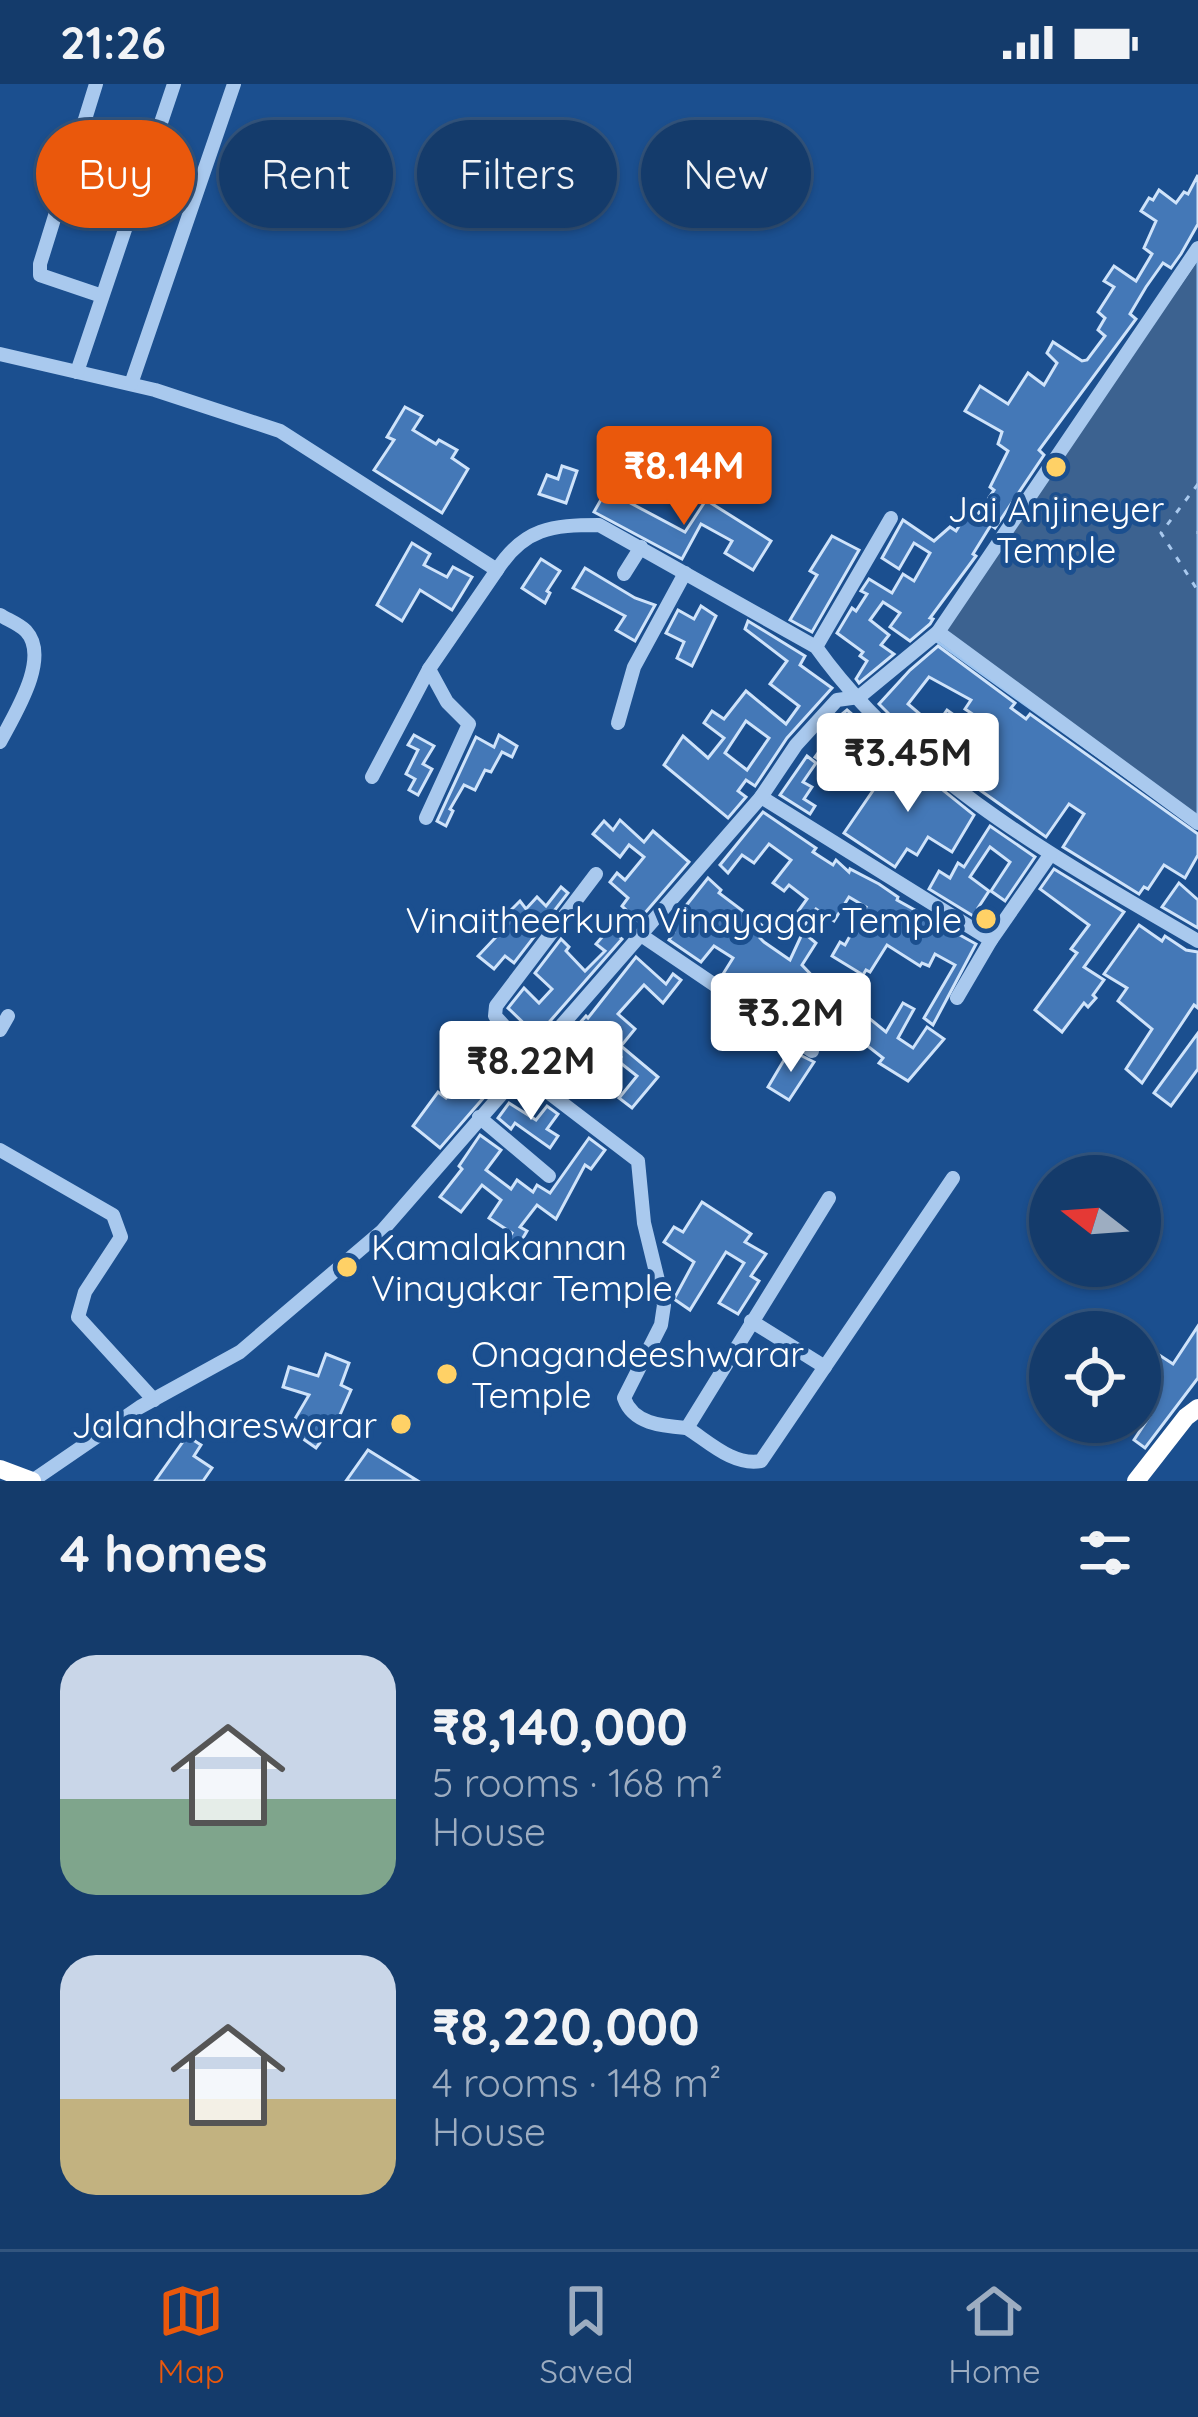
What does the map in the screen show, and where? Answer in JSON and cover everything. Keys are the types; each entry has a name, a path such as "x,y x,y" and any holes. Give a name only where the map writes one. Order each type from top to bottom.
{"highway":[{"path":"1136,1481 1198,1408"},
{"path":"0,1469 32,1481"}],"street":[{"path":"96,84 40,275 102,296"},
{"path":"76,372 174,84"},
{"path":"131,384 234,84"},
{"path":"32,1481 80,1445 240,1352 382,1231 761,797 796,745 837,700 859,697 938,632 1198,248"},
{"path":"0,354 131,384 280,431 496,570"},
{"path":"816,647 891,518"},
{"path":"372,777 429,669 496,570 530,534 562,525 599,525 816,647 908,749 1050,854 1198,941"},
{"path":"624,574 641,548"},
{"path":"618,723 634,667 685,573"},
{"path":"0,616 24,629 34,644 31,682 0,742"},
{"path":"938,632 1198,824"},
{"path":"426,818 469,724 447,702 429,669"},
{"path":"761,797 991,940"},
{"path":"957,998 1050,854"},
{"path":"532,1056 495,1016 496,1006 596,874"},
{"path":"641,935 812,1051"},
{"path":"519,1070 638,1161 644,1223 664,1305 661,1324 624,1397 627,1407 656,1425 686,1428 747,1463 761,1461 953,1178"},
{"path":"479,1117 549,1176"},
{"path":"0,1150 113,1215 121,1238 85,1292 78,1317 154,1400"},
{"path":"686,1428 829,1198"},
{"path":"751,1321 825,1367"}],"path":[{"path":"1198,484 1161,533 1198,591"}],"water":[{"path":"1198,258 1198,828 932,638"}],"building":[{"path":"1198,175 1198,224 1181,254 1171,268 1163,263 1146,287 1130,314 1136,319 1039,450 1044,455 995,528 991,525 930,624 910,641 890,627 900,613 883,602 870,620 889,635 881,645 894,654 859,683 856,679 867,661 860,656 863,652 837,633 867,594 861,591 869,579 892,593 903,574 914,581 930,553 914,543 899,569 882,558 903,520 934,541 950,527 956,531 968,512 976,517 994,490 990,487 1008,451 998,444 1002,432 965,411 980,386 1008,404 1028,373 1044,385 1057,363 1047,353 1053,342 1087,360 1105,336 1098,330 1105,318 1098,312 1114,287 1104,281 1114,266 1136,281 1152,254 1144,248 1156,221 1141,211 1159,190 1176,203 1184,192 1188,194"},
{"path":"405,407 422,416 413,430 457,450 452,458 468,469 442,513 374,470 394,440 387,437"},
{"path":"562,466 577,471 566,503 539,494 547,475 558,479"},
{"path":"611,482 623,490 619,497 685,532 706,500 771,541 753,570 725,553 732,541 701,524 682,559 594,512"},
{"path":"832,536 859,550 812,632 790,620 817,575 810,571"},
{"path":"412,543 430,554 424,565 447,577 453,567 472,577 452,610 420,590 402,621 377,605"},
{"path":"541,559 560,571 545,603 522,588"},
{"path":"585,568 655,605 635,641 616,630 625,616 573,588"},
{"path":"701,606 716,616 692,666 677,658 684,642 666,633 678,610 694,619"},
{"path":"748,621 805,656 800,665 832,688 787,738 755,786 746,780 738,791 746,797 728,818 664,765 683,736 708,758 724,738 704,723 712,711 724,719 746,691 786,724 799,706 770,684 787,661 745,629","holes":["746,721 769,738 747,770 725,753"]},
{"path":"938,646 1015,703 1011,708 1026,719 1030,714 1198,834 1198,855 1185,878 1164,865 1139,894 1063,847 1084,814 1069,804 1046,837 949,768 879,704","holes":["929,677 971,700 965,709 986,723 974,739 957,727 961,720 947,710 935,727 908,704"]},
{"path":"847,710 883,741 867,764 848,748 834,769 815,757 831,735 826,732 830,724"},
{"path":"414,735 434,746 423,764 432,769 418,795 409,790 415,779 406,774 418,750 408,745"},
{"path":"499,735 517,746 512,757 502,752 475,790 464,785 446,826 437,821 476,737 494,747"},
{"path":"898,754 974,815 952,852 928,837 917,855 907,849 895,867 844,833"},
{"path":"807,756 816,763 803,782 812,787 804,799 815,806 810,814 780,795"},
{"path":"763,812 833,865 836,860 849,872 879,884 897,900 976,944 933,1025 924,1018 955,965 935,954 929,966 920,966 887,945 863,975 832,956 840,942 845,945 866,907 849,897 834,921 816,909 802,929 791,921 807,899 789,885 784,891 773,883 791,860 769,844 754,863 742,855 728,873 720,865"},
{"path":"620,820 644,842 653,831 689,862 638,921 622,906 628,898 610,882 617,873 625,880 644,857 629,845 620,857 593,834 604,821 613,830"},
{"path":"990,826 1035,857 1005,901 991,891 1010,862 990,847 970,877 989,891 978,908 993,917 988,925 929,889 939,871 950,878 958,863 964,867"},
{"path":"1054,869 1124,912 1084,967 1104,980 1093,995 1096,998 1088,1007 1084,1003 1062,1032 1035,1010 1077,953 1071,949 1089,925 1040,889"},
{"path":"708,878 719,893 767,929 760,938 764,942 790,960 803,932 816,943 802,965 818,982 814,988 824,995 820,1001 833,1011 817,1041 723,974 733,958 714,946 701,962 669,940 674,932 669,927"},
{"path":"1179,883 1198,900 1198,928 1162,907"},
{"path":"561,887 568,893 514,963 505,956 494,969 478,956 512,920 507,914 520,901 526,909 537,897 546,906"},
{"path":"1139,925 1162,941 1165,936 1198,952 1198,1008 1194,1005 1142,1083 1126,1069 1152,1029 1118,1001 1127,988 1104,974"},
{"path":"610,928 622,939 537,1036 508,1008 524,988 539,1003 552,989 535,973 561,939 585,971 605,951 596,944"},
{"path":"636,957 666,984 673,974 681,980 663,1003 644,985 618,1014 635,1029 621,1046 658,1077 632,1108 619,1098 637,1076 618,1061 621,1057 605,1046 600,1051 576,1027"},
{"path":"903,1003 914,1009 898,1038 913,1048 927,1027 944,1039 908,1081 879,1063 883,1058 847,1030 859,1010 886,1032"},
{"path":"1198,1033 1198,1069 1171,1106 1154,1093"},
{"path":"790,1050 814,1062 789,1100 768,1087"},
{"path":"471,1068 492,1088 440,1148 413,1126 438,1092 446,1098"},
{"path":"509,1103 536,1120 547,1106 558,1114 547,1129 558,1136 550,1148 515,1123 511,1129 498,1118"},
{"path":"480,1135 501,1150 486,1170 511,1189 517,1180 533,1192 537,1185 550,1193 589,1138 605,1150 591,1169 585,1165 556,1219 537,1205 520,1227 527,1231 517,1248 507,1241 512,1233 489,1218 501,1200 482,1185 461,1212 440,1197"},
{"path":"702,1202 751,1234 745,1242 766,1254 751,1276 759,1281 738,1314 719,1303 744,1263 726,1252 690,1310 674,1299 694,1262 664,1242 674,1227 683,1232"},
{"path":"1198,1326 1198,1378 1161,1427 1161,1356 1173,1364"},
{"path":"326,1354 349,1363 341,1385 351,1390 331,1435 327,1433 316,1448 289,1429 309,1395 283,1387 289,1367 318,1376"},
{"path":"187,1436 201,1445 194,1456 212,1468 203,1481 155,1481"},
{"path":"368,1450 418,1481 346,1481"}],"place":[{"name":"Jai Anjineyer Temple","path":"1056,467"},
{"name":"Vinaitheerkum Vinayagar Temple","path":"986,919"},
{"name":"Kamalakannan Vinayakar Temple","path":"347,1267"},
{"name":"Onagandeeshwarar Temple","path":"447,1374"},
{"name":"Jalandhareswarar","path":"401,1424"}]}
